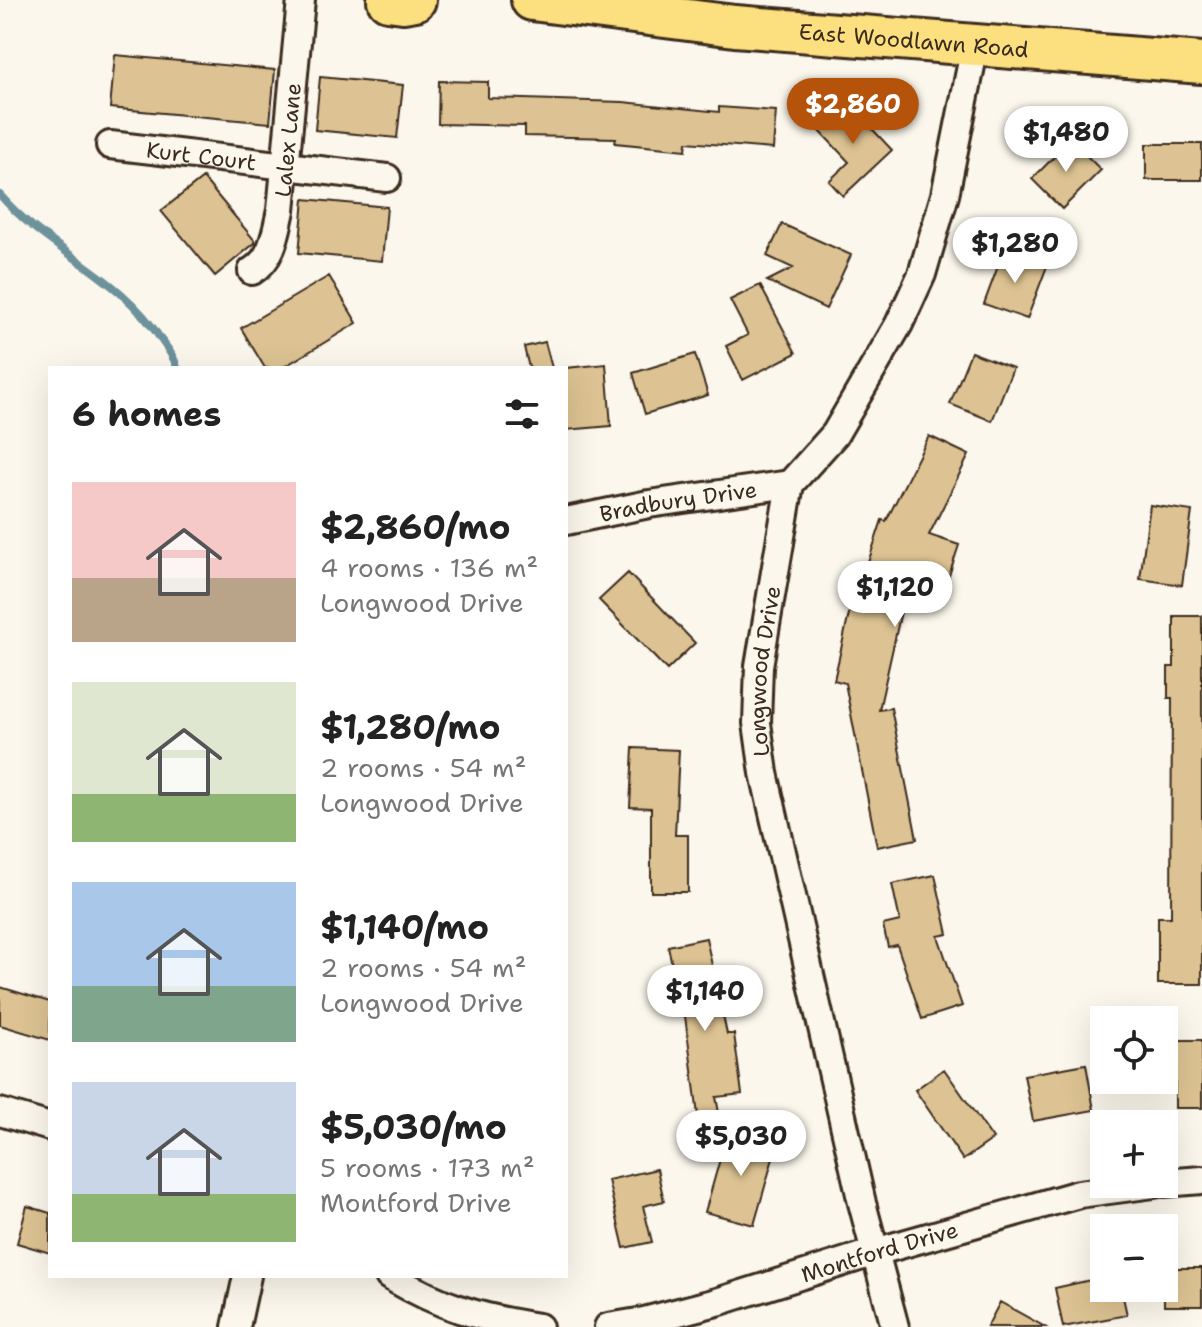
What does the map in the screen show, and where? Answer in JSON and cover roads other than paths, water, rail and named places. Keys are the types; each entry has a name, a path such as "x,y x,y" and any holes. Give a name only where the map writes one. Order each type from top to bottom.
{"main road":[{"path":"388,0 415,0"},
{"name":"East Woodlawn Road","path":"532,0 735,13 975,46 1202,63"}],"street":[{"name":"Lalex Lane","path":"252,271 262,265 275,239 301,0"},
{"path":"790,484 835,434 899,324 922,274 945,195 975,46"},
{"name":"Kurt Court","path":"110,145 387,178"},
{"name":"Bradbury Drive","path":"568,521 649,504 790,484"},
{"name":"Longwood Drive","path":"790,484 759,666 757,723 764,773 895,1327"},
{"path":"0,1112 48,1126"},
{"path":"1178,1182 1202,1180"},
{"name":"Montford Drive","path":"608,1327 717,1302 875,1252 1090,1193"},
{"path":"236,1327 247,1278"},
{"path":"392,1278 455,1310 539,1327"}],"waterway":[{"path":"0,195 19,215 126,298 167,347 176,366"}]}
